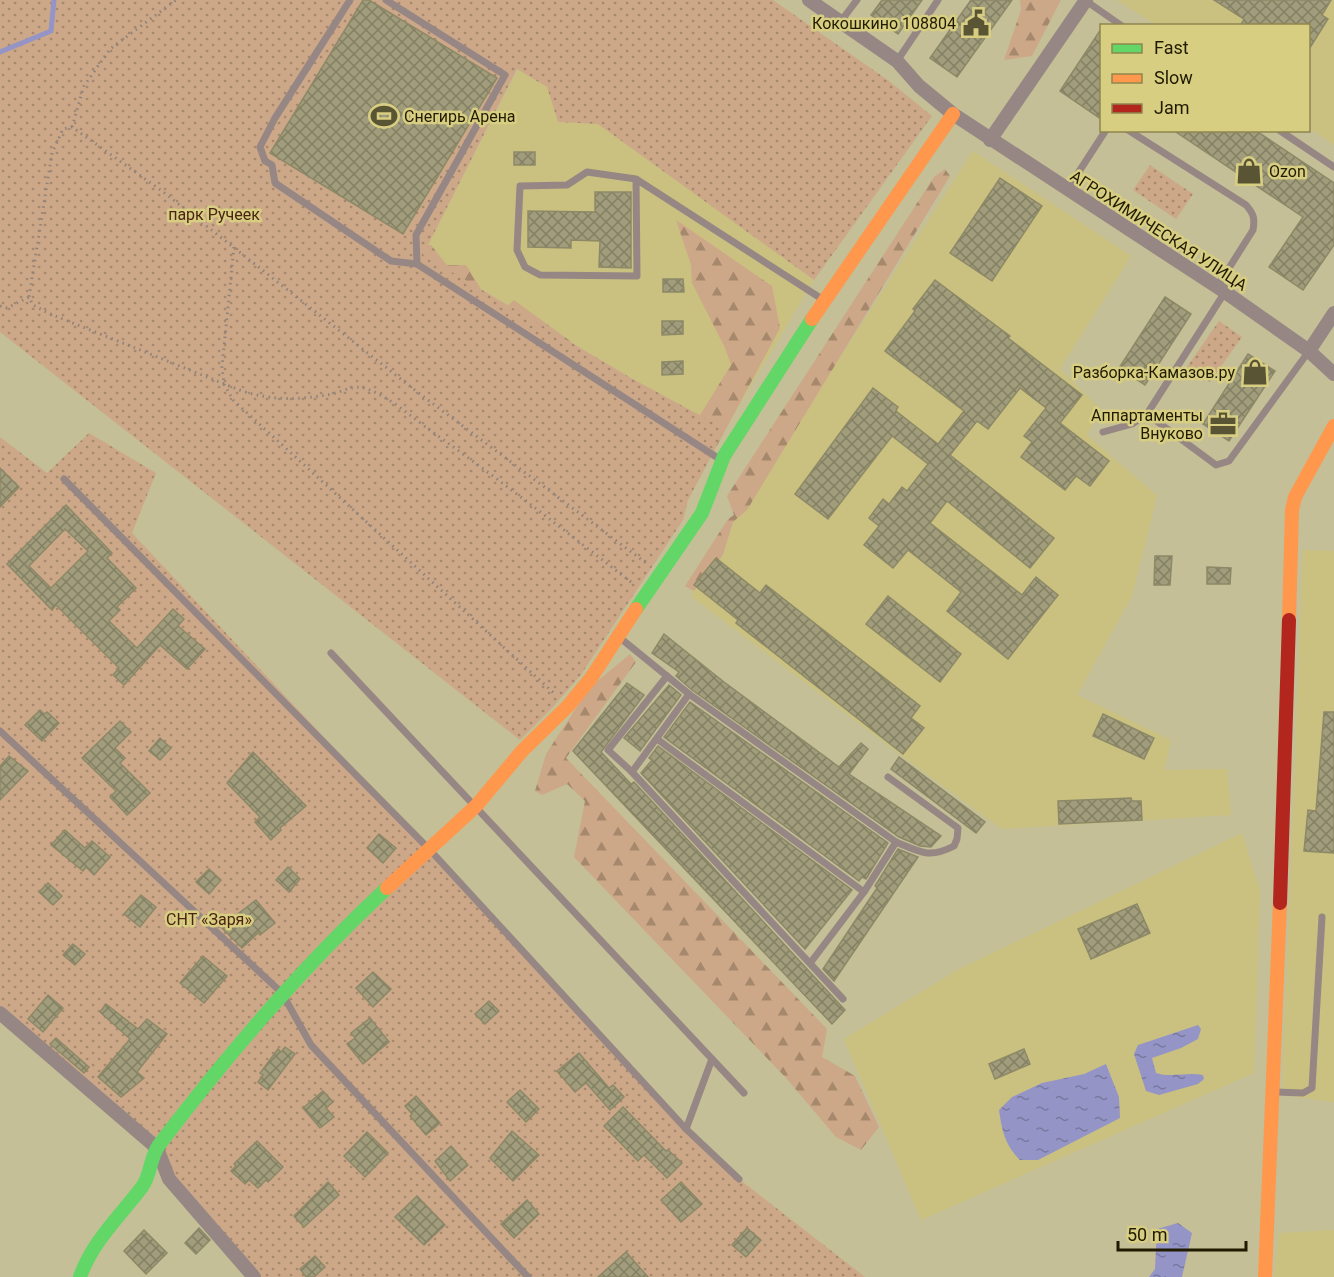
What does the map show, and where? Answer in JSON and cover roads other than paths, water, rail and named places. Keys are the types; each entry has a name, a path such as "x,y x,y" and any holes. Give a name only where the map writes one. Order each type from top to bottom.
{"street":[{"name":"АГРОХИМИЧЕСКАЯ УЛИЦА","path":"810,0 897,62 919,86 953,114 1221,290 1309,351 1334,374"},
{"path":"990,140 1086,1"},
{"path":"80,1277 83,1268 110,1224 144,1185 157,1148 282,993 344,928 476,806 522,751 568,706 591,678 659,573 702,513 722,461 824,300 953,114"},
{"path":"1309,351 1334,313"},
{"path":"1265,1277 1285,780 1292,510 1295,497 1334,426"},
{"path":"0,1013 157,1148 169,1179 254,1277"}],"lane":[{"path":"350,0 275,118 260,147 265,161 272,165 275,183 391,261 417,264 722,461"},
{"path":"386,0 506,75 416,235 417,264"},
{"path":"841,21 857,0"},
{"path":"897,62 938,0"},
{"path":"1086,1 1119,24"},
{"path":"1067,190 1105,132"},
{"path":"1103,432 1132,424 1147,414 1221,290 1253,230 1255,221 1253,213 1246,205 1131,132"},
{"path":"1283,132 1334,167"},
{"path":"636,179 637,276 540,275 525,267 517,250 520,186 567,185 587,172 636,179 824,300"},
{"path":"1147,414 1216,465 1229,461 1309,351"},
{"path":"64,479 429,850 686,1129 739,1179"},
{"path":"617,636 689,694 896,842 927,855 944,852 954,846 958,834 957,828 888,777"},
{"path":"331,653 744,1093"},
{"path":"667,676 608,750 632,772 843,999"},
{"path":"632,772 689,694"},
{"path":"0,731 282,993 311,1045 528,1277"},
{"path":"657,739 864,892"},
{"path":"811,962 864,892 896,842"},
{"path":"1273,1092 1304,1094 1312,1088 1322,917"},
{"path":"686,1129 712,1059"}],"water":[{"path":"1198,1025 1201,1029 1198,1039 1181,1048 1152,1058 1156,1073 1203,1075 1204,1079 1198,1084 1159,1095 1146,1091 1134,1054 1138,1045"},
{"path":"1106,1064 1119,1097 1120,1118 1038,1160 1020,1160 1005,1137 999,1110 1012,1097 1042,1083 1084,1074"},
{"path":"1178,1223 1192,1233 1182,1277 1149,1277 1155,1269 1157,1229"}],"waterway":[{"path":"0,52 51,31 54,0"}],"place":[{"name":"Кокошкино 108804","path":"976,23"},
{"name":"Снегирь Арена","path":"384,116"},
{"name":"Ozon","path":"1249,171"},
{"name":"Разборка-Камазов.ру","path":"1255,372"},
{"name":"Аппартаменты Внуково","path":"1223,424"}],"park label":[{"name":"парк Ручеек","path":"214,214"},
{"name":"СНТ «Заря»","path":"209,919"}]}
